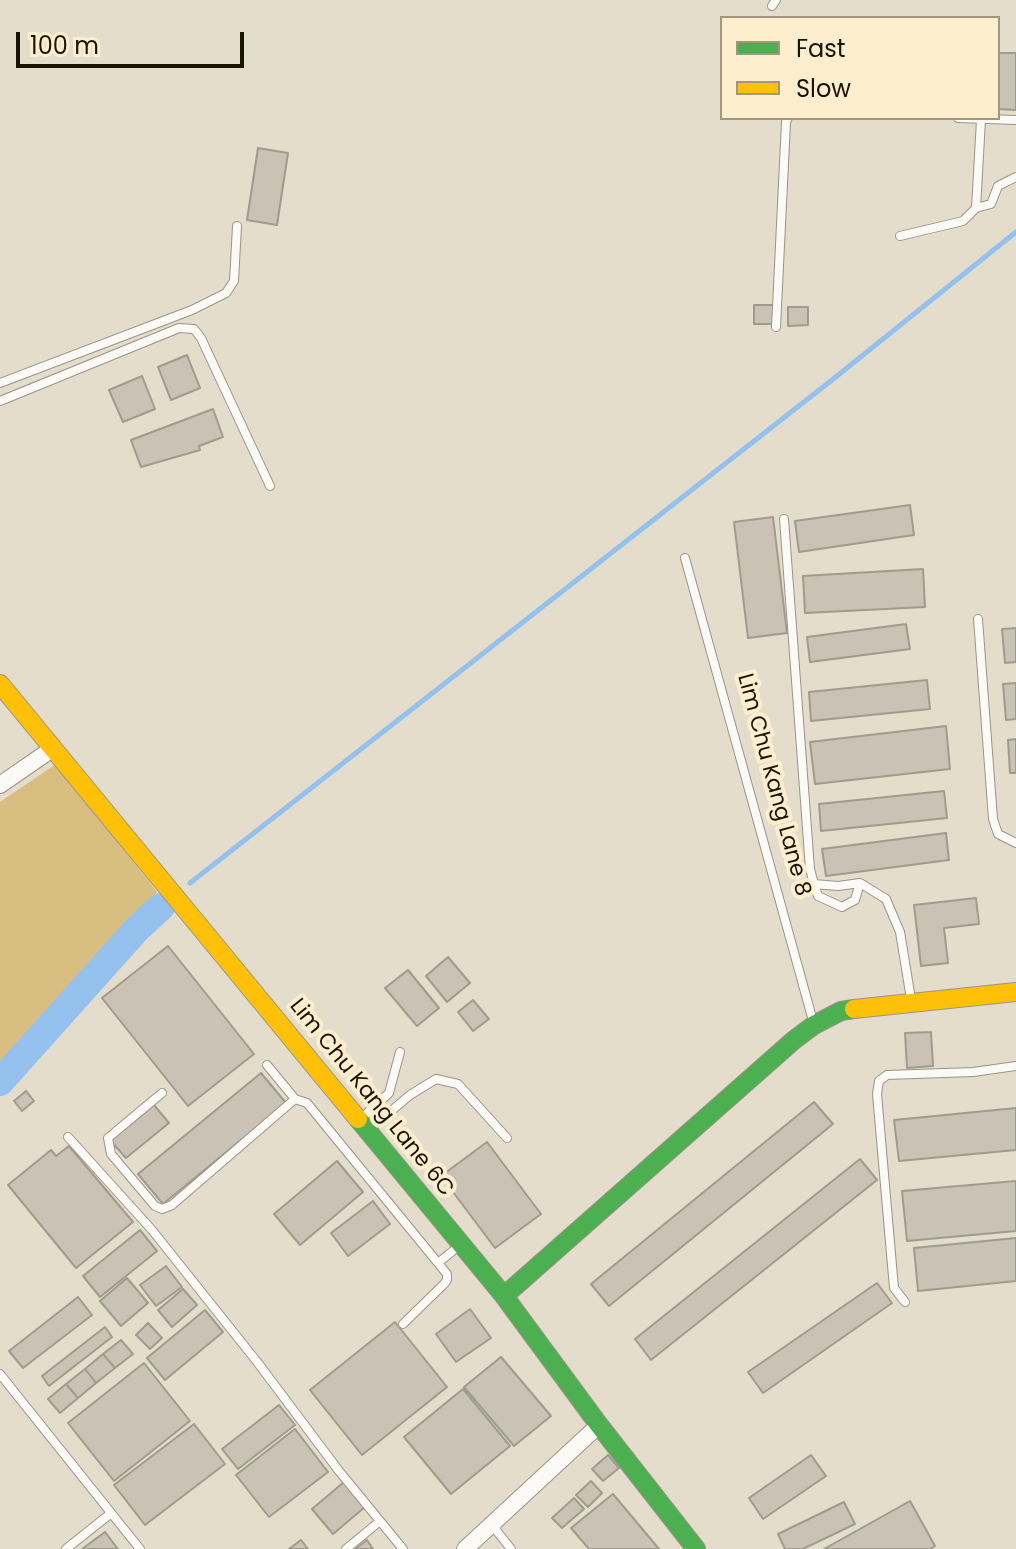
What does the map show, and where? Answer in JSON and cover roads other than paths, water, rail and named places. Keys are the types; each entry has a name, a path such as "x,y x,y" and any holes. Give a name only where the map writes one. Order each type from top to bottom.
{"street":[{"name":"Lim Chu Kang Lane 6C","path":"0,684 504,1296 696,1549"},
{"path":"0,785 52,749"},
{"path":"504,1296 814,1025 841,1011 1016,992"},
{"path":"465,1549 599,1425"}],"lane":[{"path":"776,327 787,120"},
{"path":"976,208 981,120 1016,120"},
{"path":"900,236 963,221 976,208 991,204 998,186 1016,177"},
{"path":"0,383 192,310 226,293 234,281 237,226"},
{"path":"0,401 179,328 194,329 270,486"},
{"path":"784,519 810,869 818,896 842,907 855,900 860,883"},
{"name":"Lim Chu Kang Lane 8","path":"685,558 814,1025"},
{"path":"978,619 993,819 998,834 1016,843"},
{"path":"814,884 838,886 860,883 886,899 900,932 912,1002"},
{"path":"363,1126 389,1093 400,1052"},
{"path":"267,1065 295,1099 307,1103 447,1274 447,1280 403,1324"},
{"path":"905,1302 894,1288 877,1094 879,1081 887,1075 973,1072 1016,1066"},
{"path":"363,1126 436,1079 458,1084 507,1138"},
{"path":"162,1093 108,1138 111,1154 155,1206 162,1209 172,1205 295,1099"},
{"path":"68,1137 152,1230 403,1549"},
{"path":"438,1263 460,1245"},
{"path":"0,1374 140,1549"},
{"path":"66,1549 110,1514"},
{"path":"346,1549 380,1521"},
{"path":"492,1525 511,1549"}],"waterway":[{"path":"190,883 1016,232"},
{"path":"0,1082 137,929 161,907"}]}
